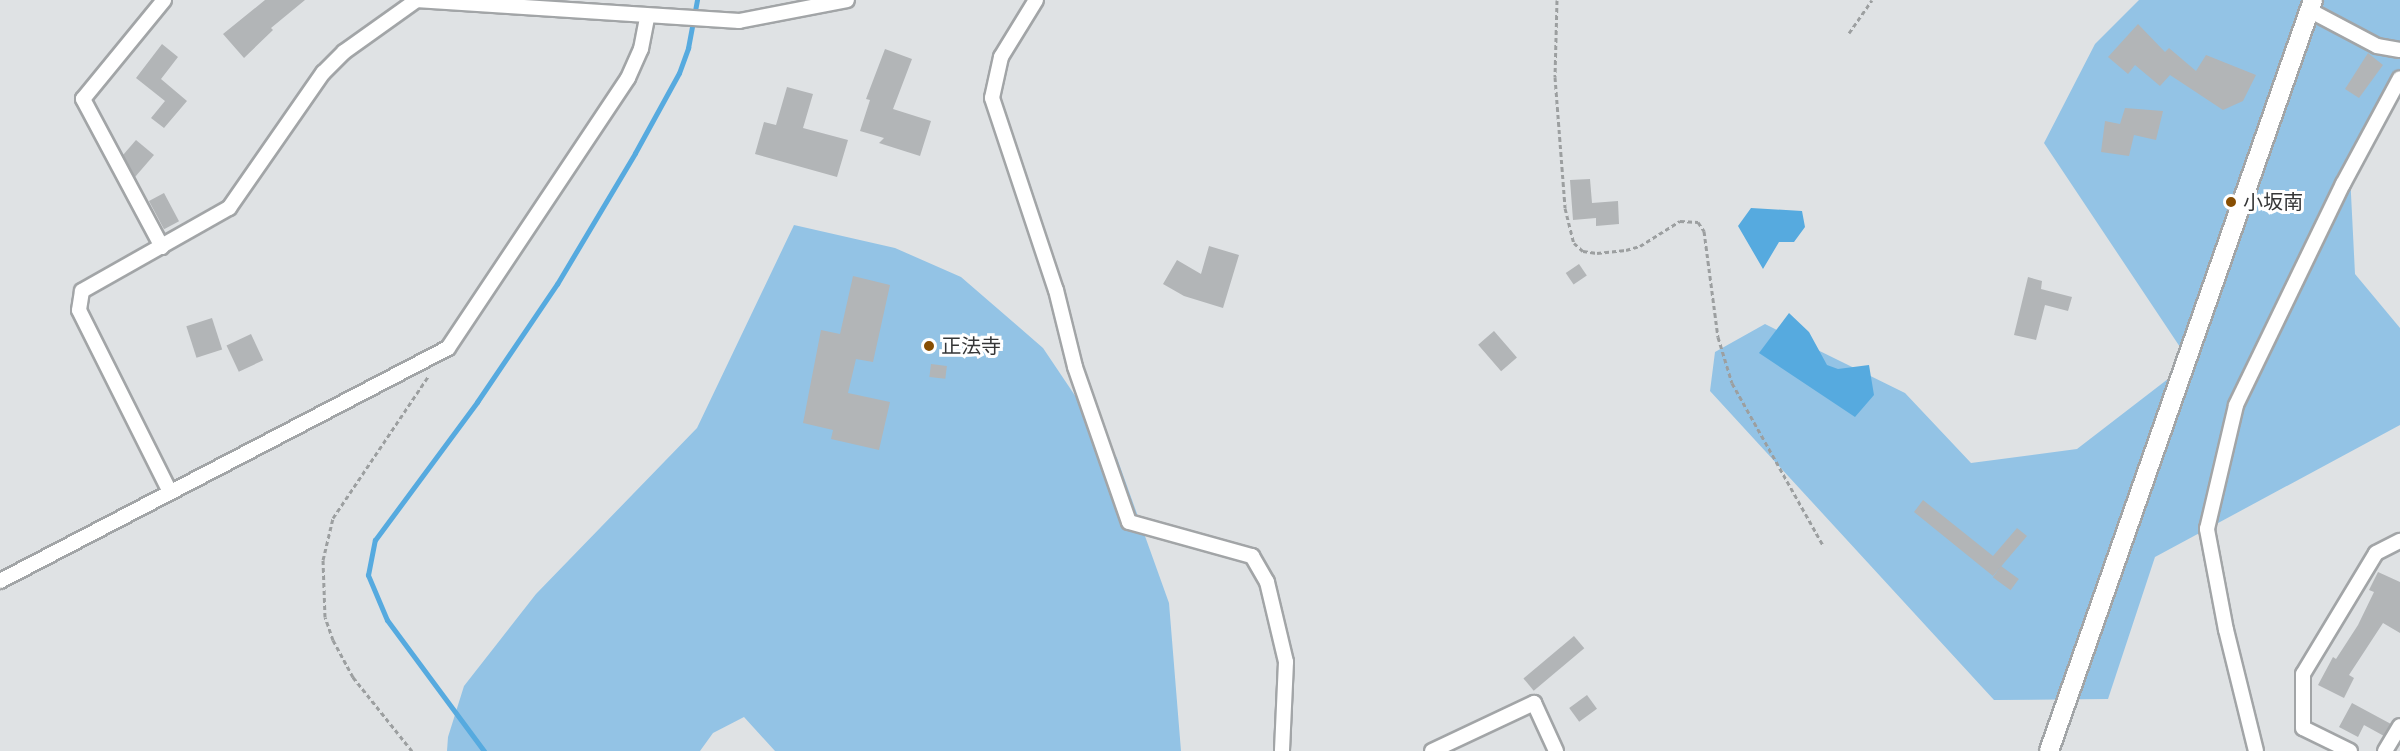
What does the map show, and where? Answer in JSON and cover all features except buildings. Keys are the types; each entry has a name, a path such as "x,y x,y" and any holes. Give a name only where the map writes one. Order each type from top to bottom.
{"street":[{"path":"162,247 83,99 164,0"},
{"path":"170,492 80,310 79,300 82,291 229,208 323,73 344,52 416,0 739,21 848,0"},
{"path":"1036,0 1001,57 992,98 1056,290 1075,367 1129,522 1252,556 1267,582 1286,662 1282,751"},
{"path":"2049,751 2311,5 2377,46 2400,50"},
{"path":"0,581 448,348 628,78 641,49 650,17"},
{"path":"2256,751 2226,630 2207,529 2236,405 2343,184 2400,78"},
{"path":"2350,751 2303,728 2303,674 2376,553 2400,541"},
{"path":"1432,751 1534,703 1556,751"},
{"path":"2385,751 2400,726"}],"path":[{"path":"1557,0 1555,77 1564,208 1574,243 1583,251 1597,253 1626,250 1640,246 1680,221 1698,222 1704,231 1718,338 1732,383 1823,545"},
{"path":"1849,33 1872,0"},
{"path":"412,751 353,677 333,640 325,617 323,560 333,518 448,348"}],"shaded area":[{"path":"2139,0 2400,0 2400,98 2349,154 2355,274 2400,328 2400,425 2155,557 2108,699 1994,700 1710,391 1715,352 1765,324 1905,393 1971,463 2077,449 2190,362 2044,143 2095,44"},
{"path":"1751,208 1802,211 1805,227 1794,242 1779,242 1763,269 1738,226"},
{"path":"794,225 895,248 961,277 1043,348 1117,458 1169,603 1181,751 775,751 744,717 713,733 700,751 447,751 448,737 464,686 536,594 697,428"},
{"path":"1789,313 1809,332 1827,365 1838,369 1869,365 1874,395 1855,417 1759,353"}],"waterway":[{"path":"484,751 387,620 368,575 375,540 477,402 557,284 635,153 679,73 688,48 697,0"}],"place":[{"name":"小坂南","path":"2231,202"},
{"name":"正法寺","path":"929,346"}]}
